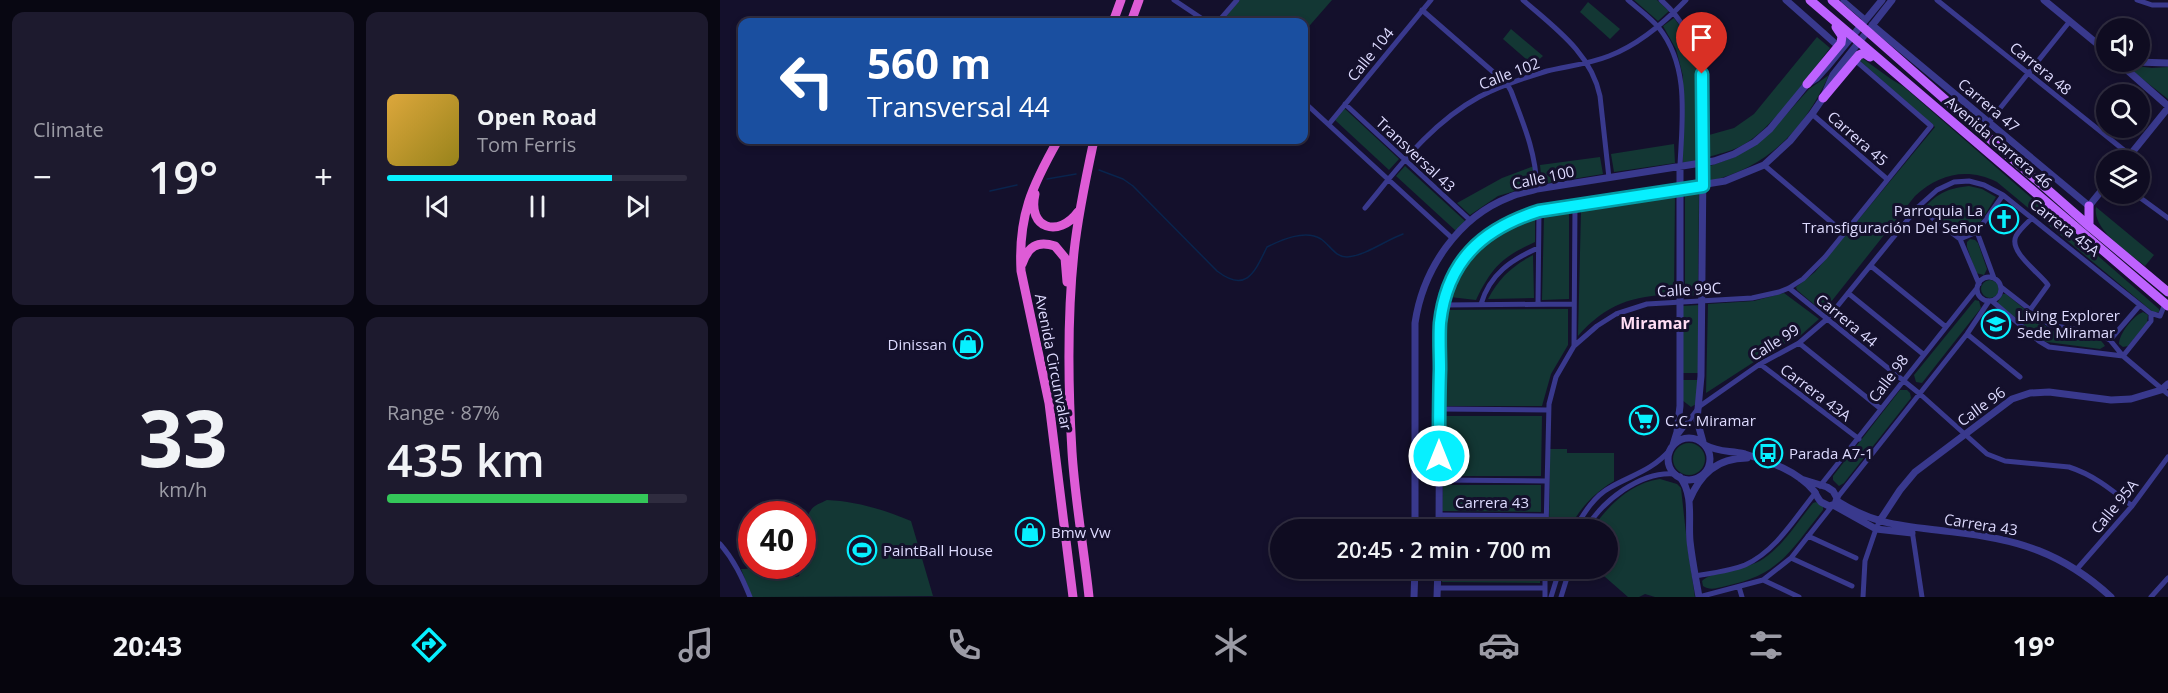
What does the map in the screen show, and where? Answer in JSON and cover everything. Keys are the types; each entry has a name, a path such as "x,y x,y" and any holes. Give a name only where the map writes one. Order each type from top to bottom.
{"highway":[{"path":"1114,18 1121,0"},
{"path":"1132,18 1139,0"},
{"name":"Avenida Circunvalar","path":"1056,144 1030,194 1024,214 1020,237 1021,271 1050,403 1073,597"},
{"name":"Avenida Circunvalar","path":"1089,597 1072,455 1069,384 1071,296 1079,210 1093,144"},
{"path":"1045,163 1034,196 1033,212 1036,219 1046,226 1055,227 1066,224 1079,210"},
{"path":"1021,271 1030,248 1043,243 1055,246 1063,252 1065,258 1067,287 1071,296"}],"main road":[{"path":"1807,84 1842,39 1840,32 1809,3 1810,0"},
{"name":"Avenida Carrera 46","path":"1810,0 2166,305"},
{"name":"Avenida Carrera 46","path":"1832,0 1866,25 2089,226 2167,289"},
{"path":"1823,98 1861,53 1866,54 1896,79 1905,82"},
{"path":"2089,206 2089,226"}],"street":[{"path":"1174,0 1201,18"},
{"path":"1221,18 1237,0"},
{"name":"Calle 104","path":"1329,124 1431,0"},
{"path":"1523,0 1569,40 1588,63 1600,96 1609,178"},
{"path":"1628,0 1657,26 1673,50 1681,78 1680,406 1668,461 1685,485 1689,501 1690,540 1699,597 1763,580 1791,558 1991,301 2000,296 1999,281 1994,278 1977,232"},
{"path":"1661,0 1675,12 1693,43 1702,74 1703,186 1698,423 1704,444 1710,454 1710,461 1689,501"},
{"name":"Calle 102","path":"1365,208 1425,137 1478,97 1507,84 1548,71 1611,56 1641,38 1675,12 1686,0"},
{"path":"1786,0 1838,46"},
{"name":"Carrera 47","path":"1843,0 1866,25 1989,122 2089,206"},
{"name":"Calle 100","path":"1439,519 1440,325 1443,305 1457,270 1470,251 1482,239 1503,225 1539,211 1703,186 1725,181 1764,165 1790,141 1812,114 1855,39 1882,0"},
{"name":"Calle 100","path":"1866,25 1892,0"},
{"name":"Carrera 48","path":"1937,0 2118,150"},
{"path":"2044,0 2096,43"},
{"path":"2137,0 2152,5 2167,5"},
{"path":"1422,10 1507,84 1512,91 1532,145 1537,189"},
{"path":"1989,122 2070,21"},
{"name":"Calle 100","path":"1414,519 1415,323 1418,304 1431,270 1453,239 1488,208 1511,197 1537,189 1703,163 1734,154 1755,142 1770,129 1807,84 1817,78 1855,39"},
{"name":"Calle 99C","path":"1546,519 1548,410 1556,377 1574,346 1597,326 1616,314 1647,304 1752,298 1789,288 1813,271 1930,126 1855,60"},
{"path":"2150,62 2168,63"},
{"path":"2129,72 2168,107 2134,150"},
{"name":"Transversal 43","path":"1345,104 1471,221"},
{"path":"1308,106 1453,239"},
{"name":"Carrera 45","path":"1812,114 1887,179"},
{"path":"1764,165 1844,233"},
{"name":"Carrera 45A","path":"1954,182 1977,182 2002,195 2150,313"},
{"name":"Calle 99","path":"1581,519 1588,508 1604,492 1652,467 1673,445 1700,406 1760,364 1799,343 1827,319 1918,207 1937,190 1954,182"},
{"path":"1960,239 1977,232 2002,195"},
{"path":"2089,206 2096,197"},
{"path":"2149,204 2168,218"},
{"path":"1574,346 1575,205"},
{"path":"1918,207 1960,239 1978,286 1979,296 1991,301 2039,341 2049,346 2123,356"},
{"path":"1538,304 1539,211"},
{"path":"2031,310 2048,285 2022,257 2015,239 2032,218"},
{"path":"1481,304 1490,283 1500,270 1521,255 1538,248"},
{"path":"1871,266 1946,327"},
{"path":"1978,286 1984,279 1994,278"},
{"name":"Calle 98","path":"1695,576 1743,565 1765,553 1778,541 1978,286"},
{"path":"2001,287 2056,327 2095,333 2110,340 2123,356 2166,389"},
{"name":"Carrera 44","path":"1789,288 1920,394 1987,454 2000,460 2080,470 2099,480 2132,506"},
{"path":"1848,293 1923,354"},
{"path":"1443,305 1574,304"},
{"path":"2110,340 2140,305"},
{"path":"2123,356 2151,321 2150,313 2160,316 2166,305"},
{"path":"1967,334 2020,377"},
{"path":"1799,343 1881,409"},
{"name":"Carrera 43A","path":"1760,364 1859,439"},
{"name":"Calle 96","path":"1878,526 1900,490 1915,472 2012,399 2030,393 2049,392 2111,400 2131,399 2166,389"},
{"path":"1680,406 1692,416"},
{"path":"1439,409 1548,410"},
{"path":"1673,445 1687,438 1720,452 1740,453 1786,469 1818,489 1831,489 1834,503"},
{"name":"Calle 95A","path":"2077,569 2132,506 2168,456"},
{"path":"1592,519 1600,508 1618,493 1658,474 1692,480 1729,460 1755,458"},
{"path":"1439,480 1546,481"},
{"path":"1818,489 1821,502 1834,503"},
{"name":"Carrera 43","path":"1834,503 1878,526 1954,532 2022,543 2047,552 2077,569 2108,596"},
{"name":"Carrera 43","path":"1439,515 1546,516"},
{"path":"1863,597 1865,561 1878,526"},
{"path":"1912,530 1922,597"},
{"path":"1808,536 1856,558"},
{"path":"720,544 731,556 750,597"},
{"path":"1791,558 1852,586"},
{"path":"2151,597 2168,578"},
{"path":"1414,579 1414,597"},
{"path":"1437,597 1438,579"},
{"path":"1545,579 1545,597"},
{"path":"1551,597 1557,579"},
{"path":"1562,597 1567,579"},
{"path":"1763,580 1799,597"},
{"path":"1739,587 1742,597"},
{"path":"1438,588 1545,588"}],"green space":[{"path":"1240,0 1332,0 1308,27 1308,18 1224,18"},
{"path":"1634,0 1657,0 1669,11 1658,21"},
{"path":"1588,2 1620,29 1610,39 1580,12"},
{"path":"1674,18 1685,34 1692,51 1699,86 1698,161 1683,163 1683,76 1676,49 1663,26"},
{"path":"1511,29 1543,56 1533,65 1503,39"},
{"path":"1817,37 1830,48 1776,117 1751,140 1727,152 1708,157 1709,135 1734,128 1754,114"},
{"path":"1862,58 1904,87 2159,309 2159,312 2153,312 1997,182 1986,177 1964,174 1934,182 1915,196 1823,312 1797,290 1796,287 1815,272 1935,127 1859,60"},
{"path":"2168,67 2168,99 2133,72 2150,72 2150,68"},
{"path":"1829,75 1808,112 1782,143 1767,156 1750,166 1710,181 1707,167 1735,157 1768,135 1809,89"},
{"path":"1344,108 1399,159 1389,170 1335,120"},
{"path":"1674,144 1675,163 1614,172 1611,154"},
{"path":"1600,157 1603,174 1542,184 1540,165"},
{"path":"1405,166 1465,221 1456,231 1396,176"},
{"path":"1534,166 1535,185 1498,196 1470,215 1457,203 1502,178"},
{"path":"1969,186 1982,189 1996,197 1976,229 1959,236 1925,207 1944,192"},
{"path":"1699,189 1698,296 1685,295 1685,191"},
{"path":"1675,195 1674,294 1645,297 1621,304 1599,316 1578,336 1581,211"},
{"path":"2096,207 2154,255 2145,266 2121,248 2106,232 2096,216"},
{"path":"1569,212 1569,299 1542,300 1544,216"},
{"path":"1535,217 1535,242 1499,264 1487,279 1476,300 1450,297 1464,269 1482,246 1505,229"},
{"path":"1970,239 1978,243 1987,269 1984,275 1976,273 1967,247"},
{"path":"1533,255 1534,298 1488,299 1507,273"},
{"path":"1990,280 1996,283 1999,289 1996,295 1990,298 1984,295 1981,289 1984,283"},
{"path":"1784,293 1819,319 1801,335 1774,349 1706,393 1708,304 1754,301"},
{"path":"2003,294 2006,294 2049,329 2055,332 2090,335 2105,346 2100,349 2042,340 1999,306 1997,303"},
{"path":"1975,300 1979,301 1981,308 1922,383 1916,382 1914,375"},
{"path":"1699,305 1698,373 1682,373 1683,306"},
{"path":"1568,309 1568,345 1551,374 1542,406 1444,406 1444,324 1447,310"},
{"path":"2143,312 2148,315 2147,323 2128,346 2123,347 2119,344 2124,331 2135,317"},
{"path":"1683,380 1699,380 1696,404 1691,407 1682,400"},
{"path":"1900,390 1907,390 1911,398 1844,483 1839,486 1833,480 1833,476"},
{"path":"1443,416 1542,416 1541,476 1443,476"},
{"path":"1689,443 1700,448 1705,459 1700,470 1689,475 1678,470 1673,459 1678,448"},
{"path":"1550,449 1567,449 1567,453 1614,453 1614,481 1588,502 1575,519 1549,519"},
{"path":"1660,479 1677,484 1681,488 1695,597 1655,597 1645,594 1639,597 1628,597 1607,579 1618,579 1618,519 1600,519 1621,497 1649,481"},
{"path":"1443,485 1541,485 1541,512 1442,511"},
{"name":"PaintBall House","path":"827,500 848,502 891,513 911,521 933,596 752,597 745,579 816,579 816,506"},
{"path":"1816,502 1823,506 1823,510 1792,549 1772,568 1744,581 1714,589 1703,586 1702,581 1712,575 1748,566 1770,554"},
{"path":"1442,579 1540,579 1540,583 1442,582"}],"waterway":[{"path":"1099,170 1123,179 1133,186 1217,271 1227,278 1236,280 1249,277 1267,247 1293,237 1315,236 1339,255 1347,257 1361,254 1403,234"},
{"path":"1047,179 1076,174"},
{"path":"990,191 1017,185"}],"place":[{"name":"Parroquia La Transfiguración Del Señor","path":"2004,219"},
{"name":"Living Explorer Sede Miramar","path":"1996,324"},
{"name":"Dinissan","path":"968,344"},
{"name":"C.C. Miramar","path":"1644,420"},
{"name":"Parada A7-1","path":"1768,453"},
{"name":"Bmw Vw","path":"1030,532"},
{"name":"PaintBall House","path":"862,550"}],"district":[{"name":"Miramar","path":"1655,323"}],"route":[{"path":"1439,456 1440,325 1449,285 1463,261 1470,251 1492,232 1503,225 1539,211 1703,186 1702,74"}]}
